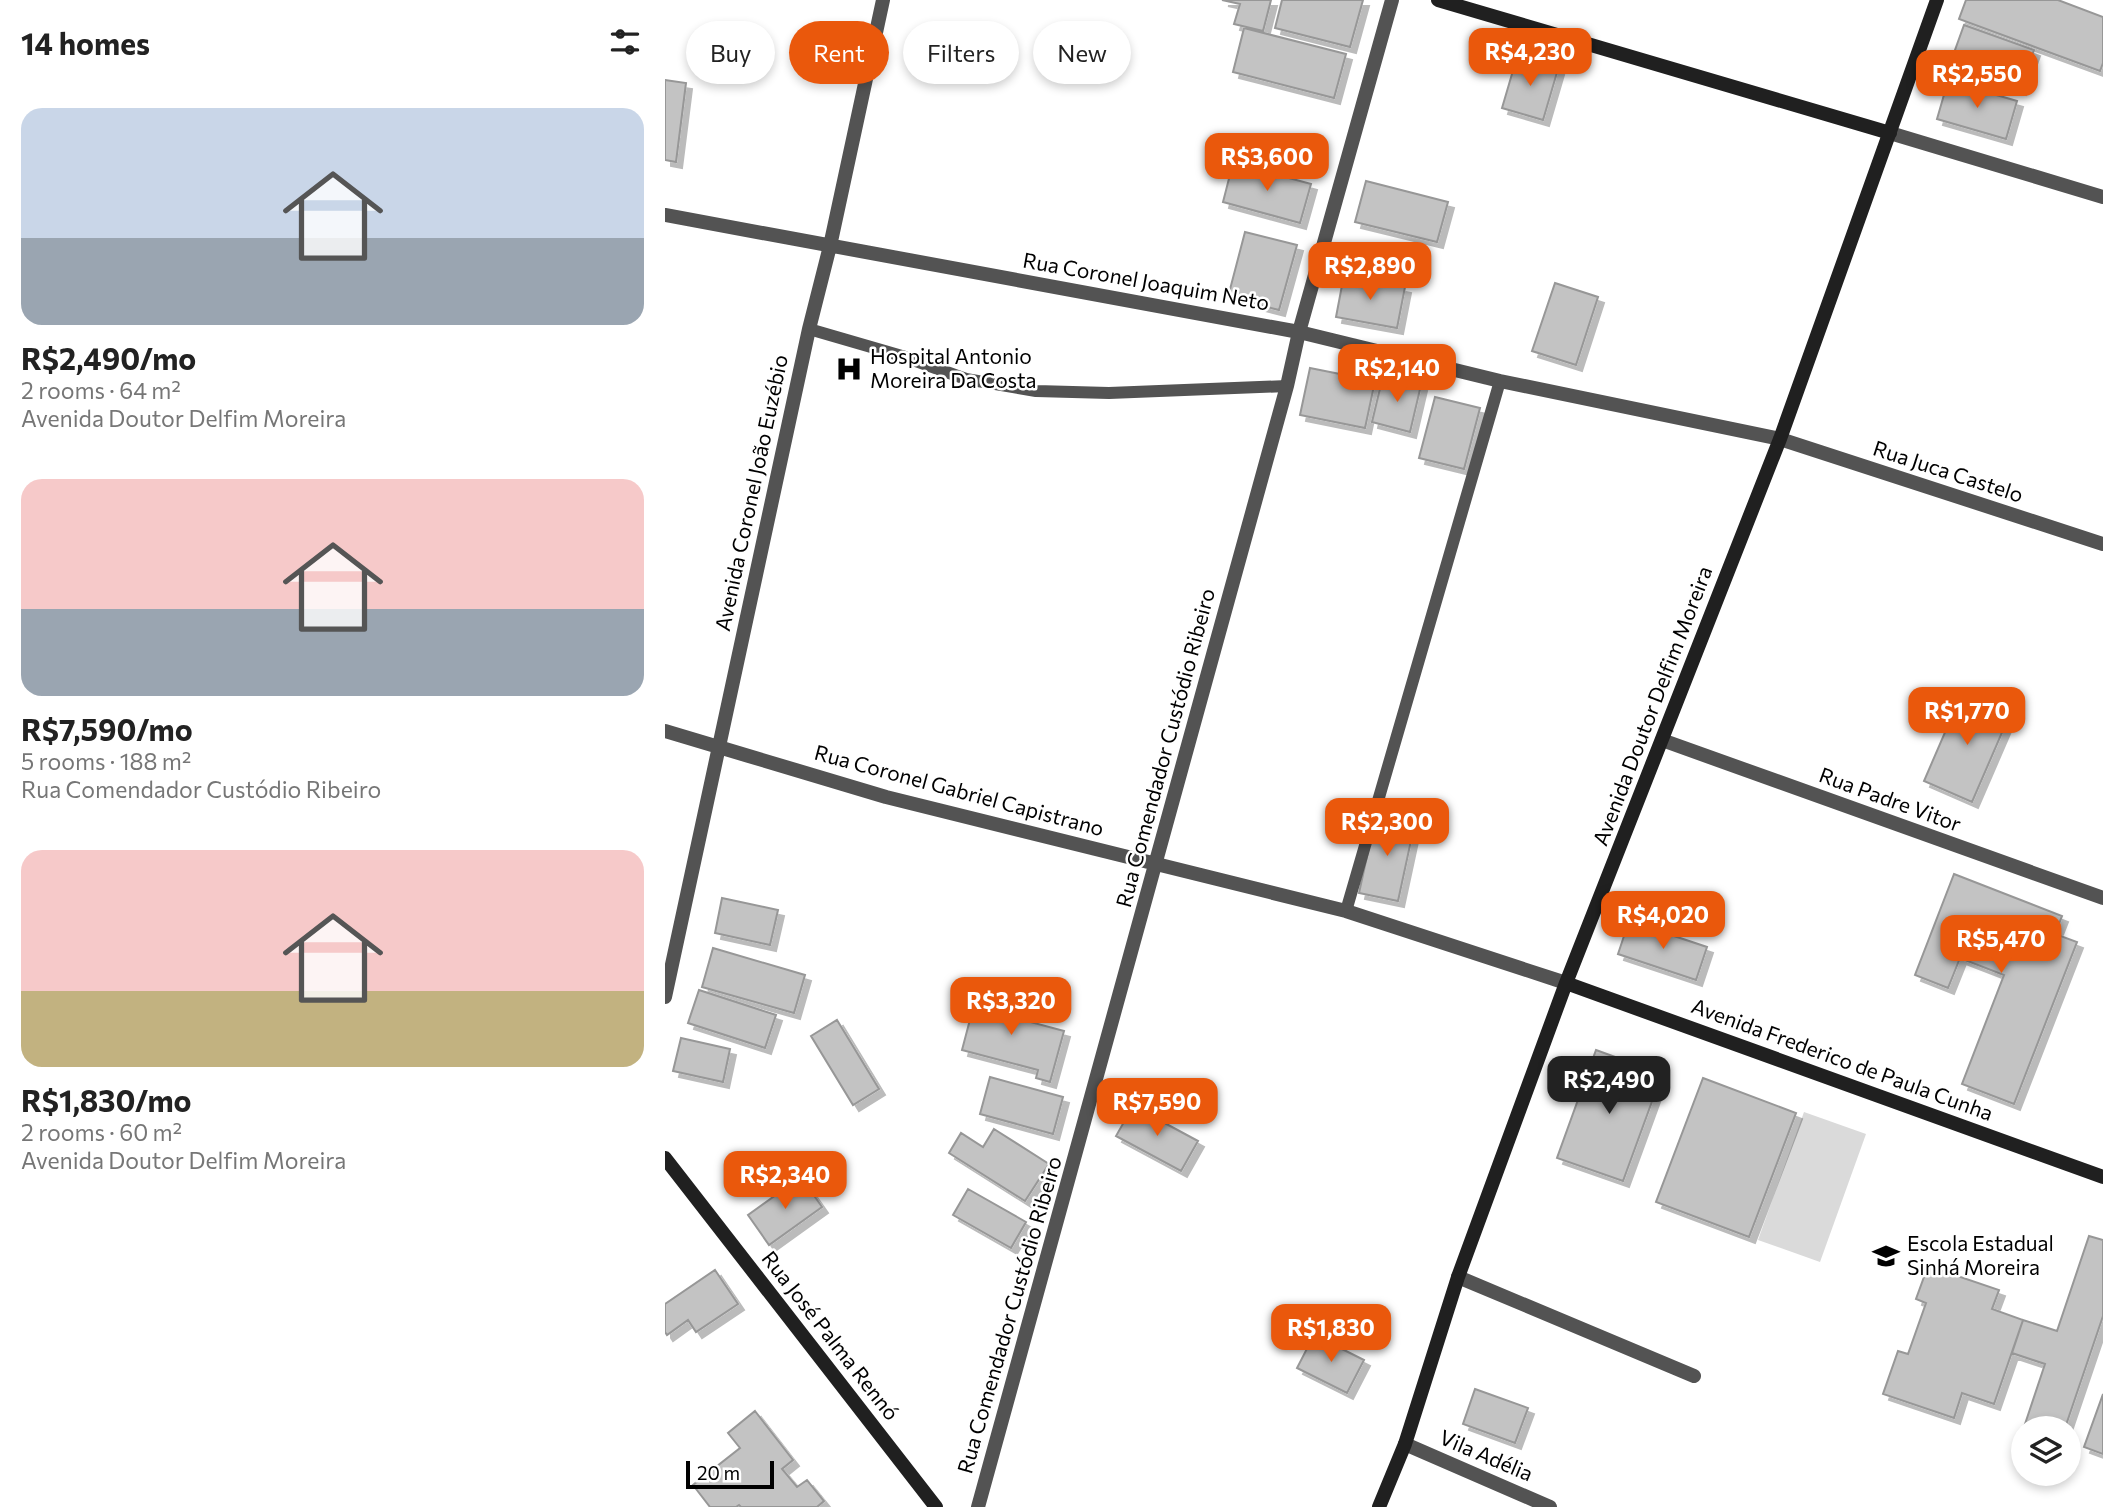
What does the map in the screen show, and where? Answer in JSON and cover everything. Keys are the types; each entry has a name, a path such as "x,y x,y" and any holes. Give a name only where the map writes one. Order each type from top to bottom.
{"main road":[{"path":"1438,0 1890,133"},
{"name":"Avenida Doutor Delfim Moreira","path":"1379,1507 1405,1444 1458,1277 1566,983 1780,439 1937,0"},
{"name":"Avenida Frederico de Paula Cunha","path":"1566,983 2103,1177"},
{"name":"Rua José Palma Rennó","path":"665,1158 936,1507"}],"street":[{"name":"Avenida Coronel João Euzébio","path":"665,997 883,0"},
{"name":"Rua Comendador Custódio Ribeiro","path":"978,1507 1392,0"},
{"path":"1890,133 2103,197"},
{"name":"Rua Coronel Joaquim Neto","path":"665,215 1299,332 1500,381 1780,439"},
{"name":"Rua Juca Castelo","path":"1780,439 2103,544"},
{"name":"Rua Coronel Gabriel Capistrano","path":"665,731 886,797 1346,911 1566,983"},
{"name":"Rua Padre Vitor","path":"1662,740 2103,898"},
{"path":"1458,1277 1694,1376"},
{"name":"Vila Adélia","path":"1405,1444 1550,1507"}],"lane":[{"path":"809,329 902,356 965,379 1036,391 1109,393 1287,386"},
{"path":"1346,911 1500,381"}],"shaded area":[{"path":"1804,1112 1866,1134 1820,1262 1758,1240"}],"building":[{"path":"1222,0 1271,0 1263,31 1234,24 1240,4"},
{"path":"1282,0 1363,0 1350,47 1275,28"},
{"path":"1966,0 2058,0 2103,17 2103,63 2100,71 1959,19"},
{"path":"1964,25 2034,50 2020,89 1950,64"},
{"path":"1244,28 1346,54 1334,98 1233,72"},
{"path":"1517,57 1558,69 1543,120 1502,108"},
{"path":"665,80 686,83 676,162 665,160"},
{"path":"1948,81 2017,101 2006,139 1937,119"},
{"path":"1233,163 1311,184 1300,223 1223,202"},
{"path":"1366,181 1448,202 1437,242 1355,222"},
{"path":"1245,232 1297,245 1279,310 1228,297"},
{"path":"1344,275 1405,287 1397,328 1336,317"},
{"path":"1555,283 1598,297 1576,365 1532,351"},
{"path":"1310,368 1375,381 1365,428 1300,415"},
{"path":"1383,376 1421,385 1410,432 1372,422"},
{"path":"1435,397 1480,408 1464,469 1419,458"},
{"path":"1962,693 2010,714 1972,802 1924,781"},
{"path":"1376,815 1415,822 1398,901 1359,893"},
{"path":"1954,874 2062,916 2055,934 2077,942 2014,1104 1962,1084 2004,975 1960,958 1948,988 1915,975"},
{"path":"722,898 778,910 770,945 715,933"},
{"path":"1629,921 1707,947 1696,980 1618,954"},
{"path":"713,948 805,975 794,1013 702,987"},
{"path":"699,990 776,1015 765,1048 688,1023"},
{"path":"977,993 1012,1002 1008,1016 1064,1031 1050,1082 1036,1078 1038,1070 962,1050"},
{"path":"837,1020 879,1089 853,1105 811,1036"},
{"path":"681,1038 730,1049 723,1082 673,1071"},
{"path":"1596,1050 1662,1074 1623,1181 1557,1158"},
{"path":"990,1077 1063,1097 1053,1134 980,1114"},
{"path":"1703,1078 1796,1113 1749,1237 1656,1202"},
{"path":"1133,1106 1198,1141 1181,1171 1116,1136"},
{"path":"994,1129 1049,1164 1025,1201 949,1153 961,1133 983,1147"},
{"path":"801,1177 822,1207 769,1245 748,1215"},
{"path":"968,1189 1026,1222 1011,1248 953,1215"},
{"path":"2089,1236 2103,1240 2103,1316 2069,1416 2028,1416 2045,1364 2012,1353 2023,1320 2057,1331"},
{"path":"1928,1266 1999,1290 1992,1309 2023,1320 1994,1404 1962,1393 1954,1418 1883,1394 1898,1351 1908,1354 1926,1303 1916,1299"},
{"path":"715,1270 738,1304 696,1332 688,1320 667,1335 665,1304"},
{"path":"1314,1335 1364,1360 1347,1393 1297,1368"},
{"path":"1475,1389 1528,1408 1515,1443 1463,1424"},
{"path":"2103,1394 2103,1454 2084,1447"},
{"path":"755,1411 793,1460 782,1469 797,1487 807,1480 824,1501 817,1507 710,1507 693,1485 740,1448 728,1433"}],"place":[{"name":"Hospital Antonio Moreira Da Costa","path":"849,369"},
{"name":"Escola Estadual Sinhá Moreira","path":"1886,1256"}]}
